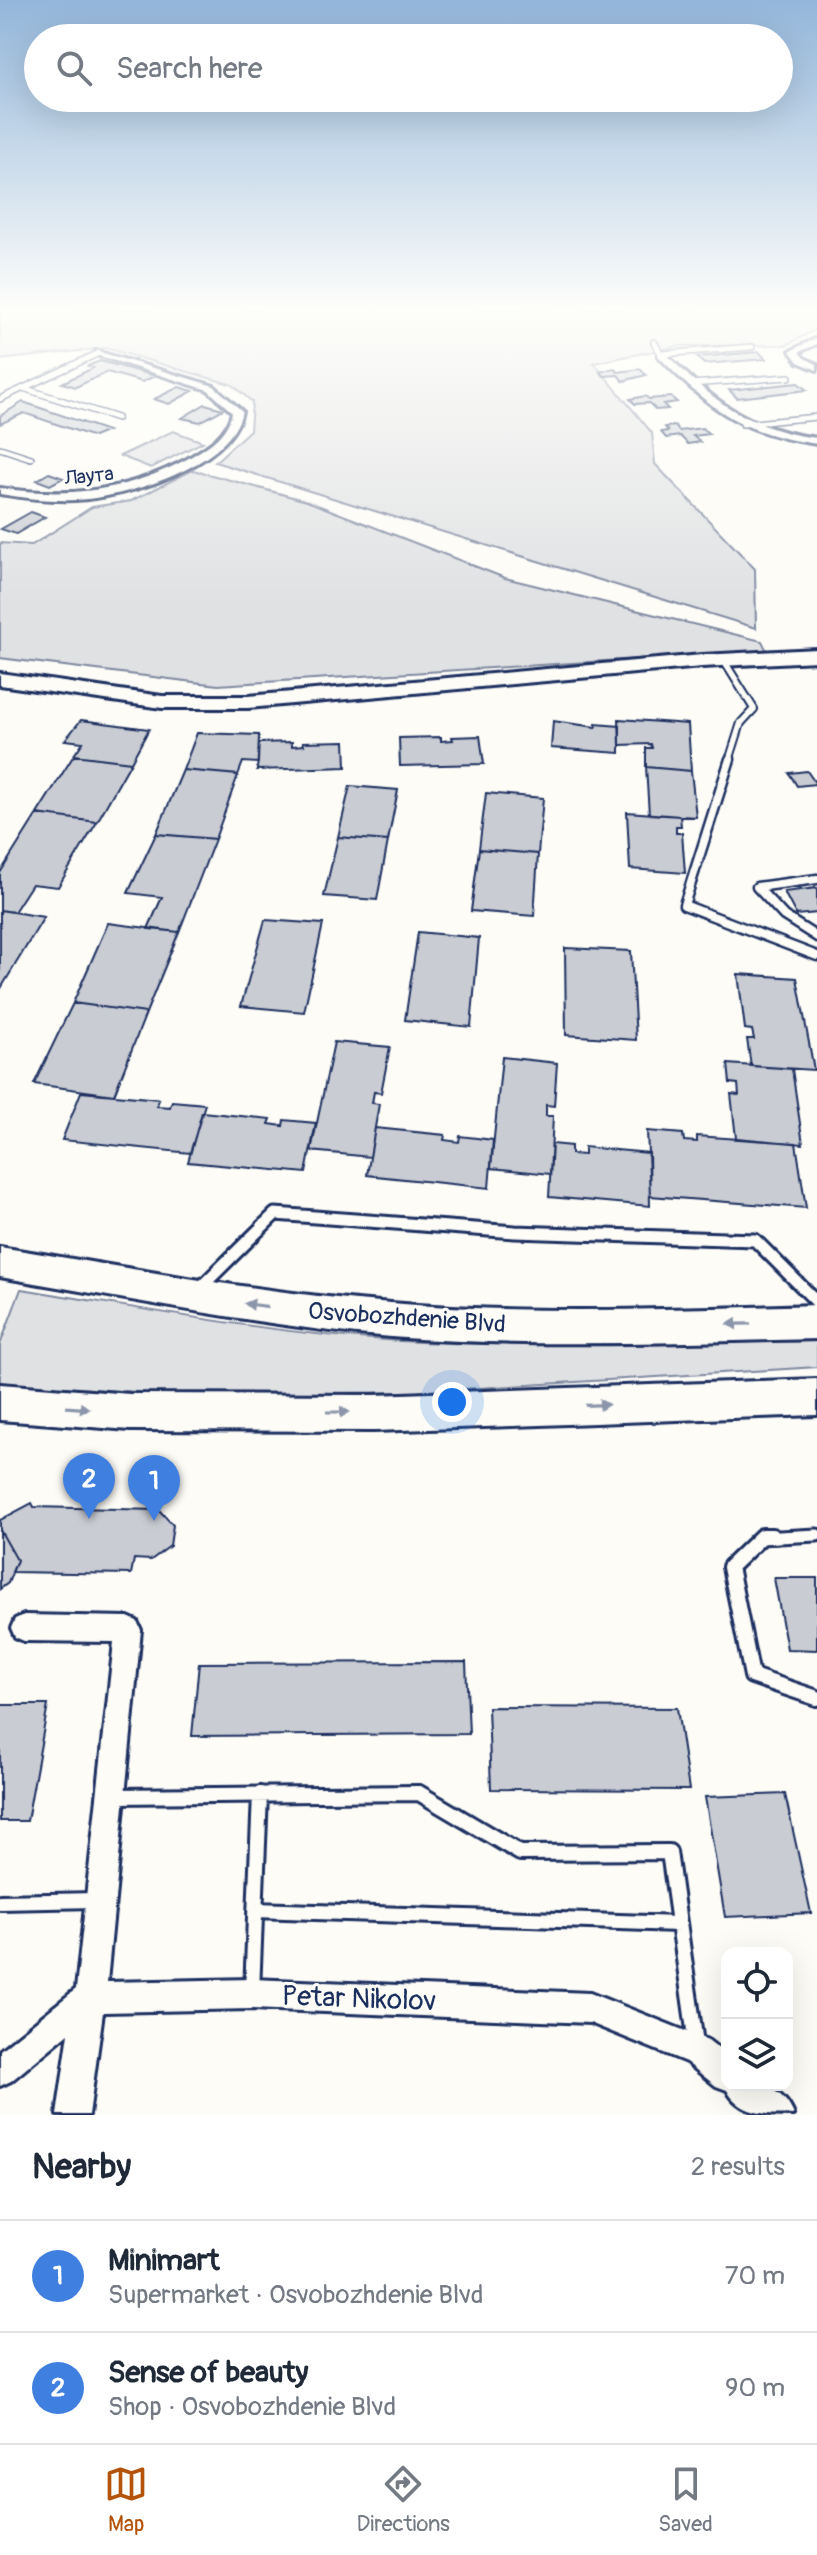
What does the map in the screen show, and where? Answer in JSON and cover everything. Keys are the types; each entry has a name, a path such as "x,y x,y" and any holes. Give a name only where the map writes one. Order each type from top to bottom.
{"main road":[{"name":"Osvobozhdenie Blvd","path":"0,1262 252,1305 391,1321 532,1327 817,1322"},
{"path":"0,1402 130,1412 374,1413 817,1397"}],"street":[{"name":"Лаута","path":"0,491 62,498 116,493 174,471 229,436 235,425 237,411 233,408"},
{"path":"721,408 743,424 777,436 817,441"},
{"path":"0,679 162,702 248,702 817,655"},
{"path":"24,1628 128,1630 90,1997 73,2115"},
{"name":"Petar Nikolov","path":"90,1997 252,1994 590,2008 697,2051 721,2070"},
{"path":"0,2070 90,1997"},
{"path":"748,2091 778,2115"}],"lane":[{"path":"85,408 117,418"},
{"path":"743,424 817,417"},
{"path":"0,448 31,458"},
{"path":"724,661 754,709 741,723 684,905 817,956"},
{"path":"817,879 757,887 768,903 799,930 817,937"},
{"path":"195,1294 275,1214 438,1230 632,1239 755,1240 817,1302"},
{"path":"817,1535 762,1536 730,1567 752,1676 817,1698"},
{"path":"111,1796 419,1793 520,1853 669,1852 697,2051"},
{"path":"252,1994 260,1794"},
{"path":"0,1902 100,1899"},
{"path":"255,1910 679,1924"}],"shaded area":[{"path":"252,408 631,408 652,433 655,464 755,569 756,628 215,462 250,430"},
{"path":"173,431 203,442 151,468 120,456"},
{"path":"193,470 307,501 505,578 762,641 767,651 218,685 0,658 0,543 32,545 92,507 131,501"},
{"path":"21,1289 257,1327 352,1338 556,1345 817,1341 817,1367 413,1392 185,1395 0,1383 0,1345"}],"building":[{"path":"14,408 40,408 108,431 94,437 24,413 0,424 0,416"},
{"path":"199,408 223,409 200,422 182,418"},
{"path":"675,426 679,431 702,428 709,434 693,436 700,442 688,444 680,436 666,438 661,432 668,431 665,427"},
{"path":"49,473 63,478 50,485 37,480"},
{"path":"31,512 45,517 16,534 1,529"},
{"path":"619,719 688,724 691,771 646,767 646,748 652,748 651,744 620,745"},
{"path":"81,720 149,729 131,762 74,755 83,742 65,740"},
{"path":"553,721 596,727 596,724 620,726 620,753 551,748"},
{"path":"197,733 259,735 258,763 243,762 238,775 183,770"},
{"path":"480,736 484,764 400,766 399,738 441,737 441,741 453,740 452,737"},
{"path":"345,741 346,767 257,770 259,743 292,742 292,746 304,745 303,742"},
{"path":"74,755 131,762 97,822 37,814"},
{"path":"646,767 691,771 696,817 649,814"},
{"path":"183,770 238,775 215,839 156,834"},
{"path":"807,771 816,784 797,786 789,773"},
{"path":"350,786 398,790 388,841 338,837"},
{"path":"486,793 543,798 538,854 479,849"},
{"path":"627,812 680,816 681,826 676,826 676,833 682,833 685,873 630,869"},
{"path":"37,814 97,822 58,887 32,884 14,912 0,910 0,873"},
{"path":"156,834 215,839 179,932 148,929 162,897 128,893"},
{"path":"338,837 388,841 377,900 324,896"},
{"path":"479,849 538,854 534,916 471,911"},
{"path":"817,888 817,913 796,915 784,892"},
{"path":"0,910 44,917 0,990"},
{"path":"265,920 323,924 304,1012 241,1006"},
{"path":"108,923 179,932 146,1013 73,1003"},
{"path":"418,932 479,938 471,1027 405,1020"},
{"path":"565,948 631,951 636,1040 566,1035"},
{"path":"738,974 797,978 814,1070 751,1066 747,1039 754,1039 752,1030 745,1029"},
{"path":"73,1003 146,1013 114,1095 34,1084"},
{"path":"334,1042 390,1047 381,1093 374,1092 372,1103 379,1104 370,1157 311,1151"},
{"path":"502,1057 557,1063 554,1106 546,1105 546,1116 553,1116 550,1174 491,1168"},
{"path":"728,1064 792,1069 803,1144 736,1138 731,1094 739,1095 738,1084 730,1083"},
{"path":"81,1092 159,1099 157,1106 170,1107 172,1101 205,1104 190,1153 62,1140"},
{"path":"202,1112 271,1119 269,1124 283,1126 284,1120 316,1123 306,1173 188,1162"},
{"path":"375,1128 445,1135 444,1140 459,1142 460,1136 493,1140 489,1188 367,1175"},
{"path":"647,1131 683,1134 684,1141 697,1142 697,1136 796,1143 806,1208 650,1196"},
{"path":"552,1144 571,1146 571,1154 584,1155 584,1147 649,1153 650,1206 549,1197"},
{"path":"32,1503 34,1507 159,1510 173,1525 170,1546 151,1560 134,1559 131,1574 12,1572 17,1560 0,1530 0,1520"},
{"path":"0,1530 17,1560 8,1583 0,1589"},
{"path":"774,1578 817,1578 817,1650 787,1649"},
{"path":"466,1662 469,1734 192,1736 199,1663"},
{"path":"0,1705 48,1705 27,1821 0,1821"},
{"path":"488,1707 677,1708 689,1790 491,1789"},
{"path":"785,1794 811,1913 725,1917 705,1797"}],"place":[{"name":"Sense of beauty","path":"89,1519"},
{"name":"Minimart","path":"154,1521"}]}
